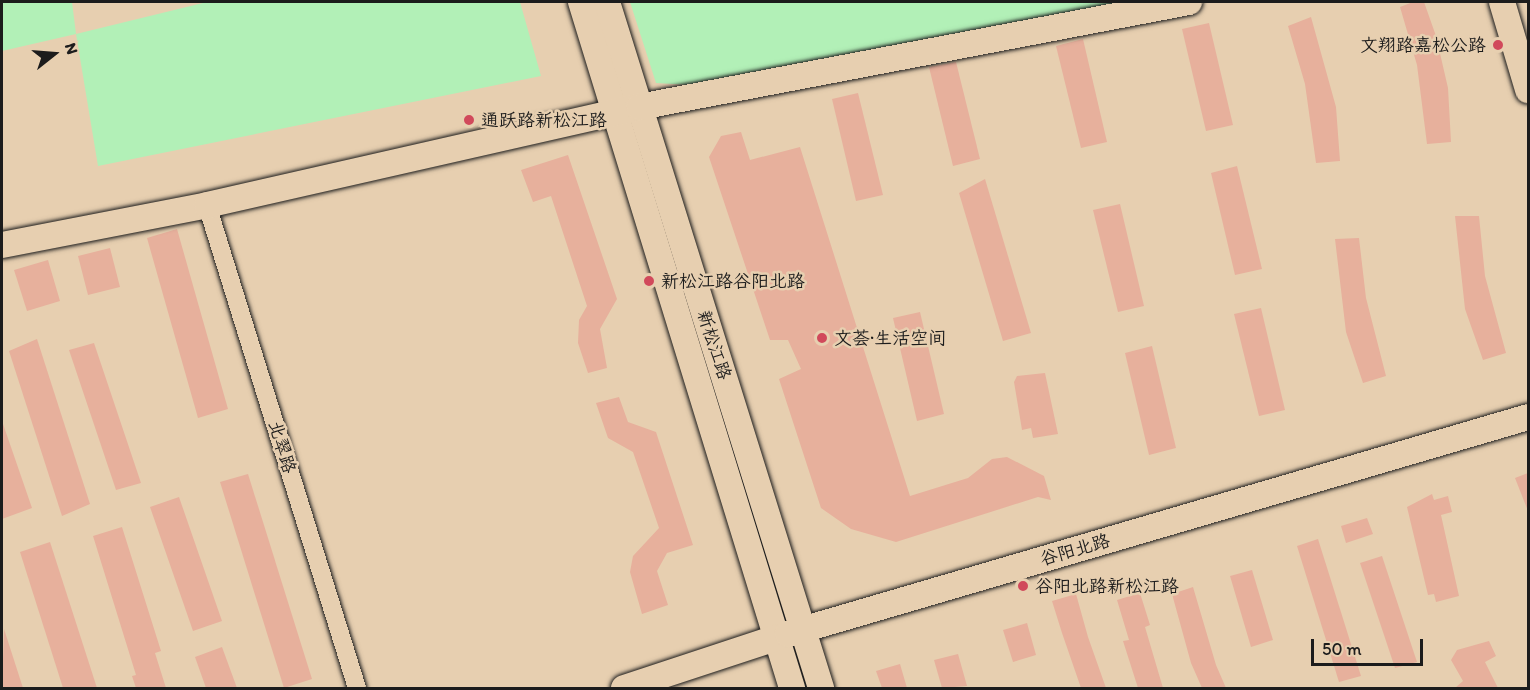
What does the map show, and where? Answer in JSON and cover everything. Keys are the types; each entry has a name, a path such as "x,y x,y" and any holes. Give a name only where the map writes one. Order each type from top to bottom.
{"main road":[{"name":"新松江路","path":"581,2 628,110 804,630 821,688"},
{"name":"新松江路","path":"607,2 628,110 792,688"},
{"path":"2,245 207,205 628,110 1189,2"},
{"path":"1502,2 1528,90"},
{"name":"谷阳北路","path":"624,688 777,638 1528,417"}],"street":[{"name":"北翠路","path":"207,205 357,688"}],"green space":[{"path":"2,2 72,2 76,34 2,51"},
{"path":"207,2 520,2 541,76 98,166 76,34"},
{"path":"630,2 1139,2 690,85 656,83"}],"building":[{"path":"1413,2 1424,2 1436,36 1448,88 1451,142 1427,144 1417,65 1400,7"},
{"path":"1311,17 1336,107 1340,161 1316,163 1305,84 1288,26"},
{"path":"1209,23 1233,125 1206,131 1182,29"},
{"path":"1083,39 1107,142 1081,148 1056,46"},
{"path":"956,62 980,159 953,166 929,67"},
{"path":"858,93 883,195 856,201 832,99"},
{"name":"文荟·生活空间","path":"741,132 750,160 800,147 910,496 968,478 992,459 1007,457 1044,476 1051,500 1038,497 896,542 851,529 821,508 779,379 801,369 788,340 770,340 709,157 721,136"},
{"path":"568,155 617,299 600,329 607,368 588,373 578,343 579,320 587,306 551,196 533,202 521,170"},
{"path":"1237,166 1262,269 1235,275 1211,173"},
{"path":"985,179 1031,333 1003,341 959,193"},
{"path":"1120,204 1144,306 1118,312 1093,210"},
{"path":"1455,216 1479,216 1485,276 1506,353 1483,360 1465,309"},
{"path":"177,229 228,409 198,418 147,238"},
{"path":"1359,238 1366,298 1386,376 1363,383 1346,332 1335,239"},
{"path":"110,248 120,287 88,295 78,256"},
{"path":"48,260 60,301 27,311 14,270"},
{"path":"1261,308 1285,410 1259,416 1234,314"},
{"path":"920,312 944,414 917,421 893,318"},
{"path":"37,339 90,504 62,516 9,351"},
{"path":"94,343 141,483 116,490 69,350"},
{"path":"1152,346 1176,448 1149,455 1125,353"},
{"path":"1045,373 1058,434 1033,438 1031,428 1022,430 1014,382 1017,376"},
{"path":"619,397 628,422 656,432 693,545 667,553 657,571 668,605 642,614 630,572 633,556 659,528 633,452 608,438 596,403"},
{"path":"2,421 32,508 2,519"},
{"path":"1528,473 1528,511 1515,478"},
{"path":"248,474 312,679 284,688 220,482"},
{"path":"1432,494 1434,500 1448,496 1452,512 1441,515 1459,596 1436,602 1434,594 1428,595 1407,507"},
{"path":"179,497 222,621 193,631 150,507"},
{"path":"1367,518 1373,534 1346,543 1341,526"},
{"path":"122,527 161,651 155,653 166,688 136,688 132,676 136,675 93,536"},
{"path":"1318,539 1361,676 1339,682 1297,546"},
{"path":"50,542 97,688 63,688 20,552"},
{"path":"1382,556 1417,662 1395,668 1360,563"},
{"path":"1252,570 1273,640 1251,647 1230,576"},
{"path":"1193,587 1216,665 1226,688 1202,688 1191,663 1172,594"},
{"path":"1140,593 1150,625 1145,627 1163,688 1138,688 1123,641 1129,640 1117,600"},
{"path":"1076,594 1106,688 1081,688 1062,633 1052,601"},
{"path":"1027,623 1036,655 1013,662 1003,630"},
{"path":"4,629 23,688 2,688"},
{"path":"1489,641 1496,656 1485,662 1498,688 1455,688 1463,681 1451,660 1457,650"},
{"path":"222,647 237,688 206,688 195,657"},
{"path":"958,654 967,686 942,688 934,660"},
{"path":"900,664 907,688 882,688 876,671"}],"place":[{"name":"文翔路嘉松公路","path":"1498,45"},
{"name":"通跃路新松江路","path":"469,120"},
{"name":"新松江路谷阳北路","path":"649,281"},
{"name":"文荟·生活空间","path":"822,338"},
{"name":"谷阳北路新松江路","path":"1023,586"}]}
